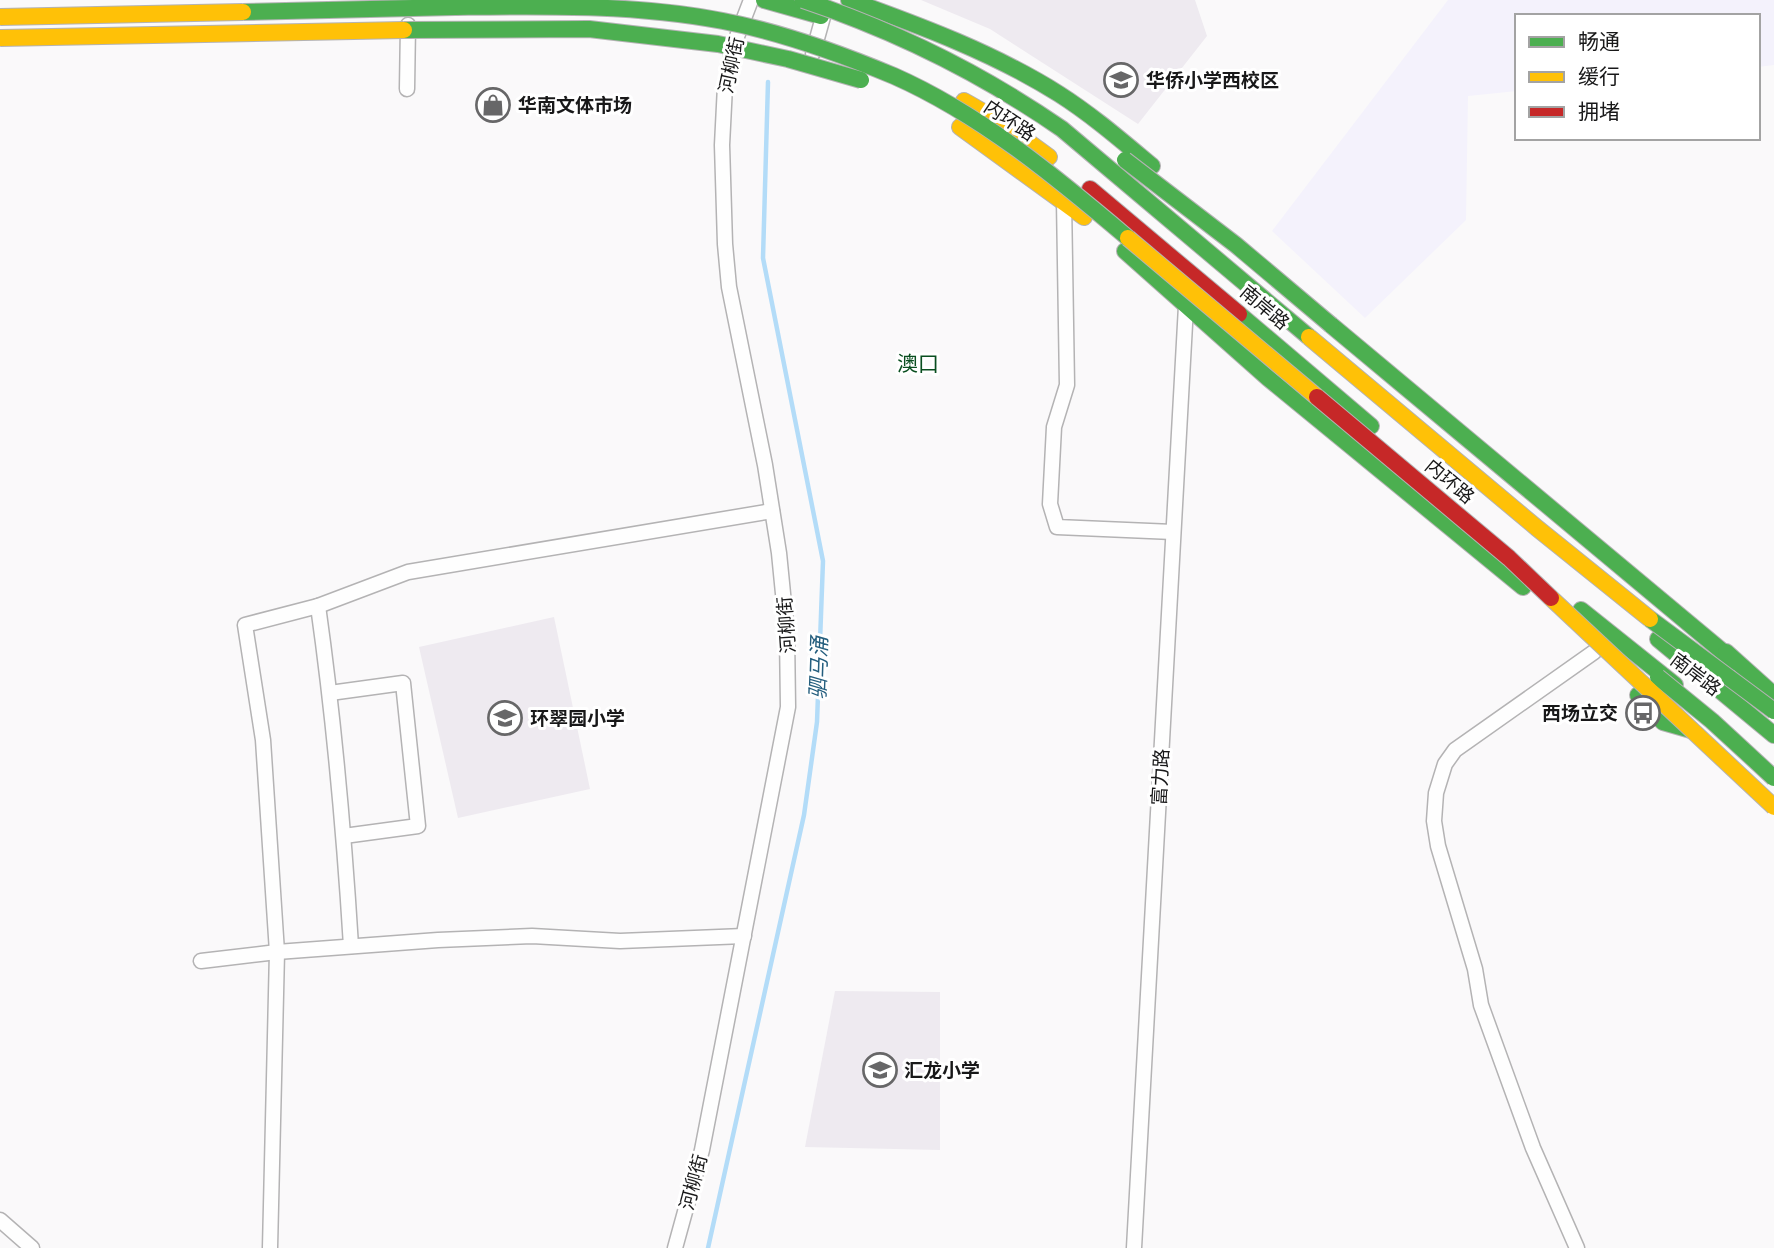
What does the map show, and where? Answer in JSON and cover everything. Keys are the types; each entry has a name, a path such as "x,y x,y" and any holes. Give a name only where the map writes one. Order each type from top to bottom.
{"main road":[{"path":"0,4 205,0"},
{"name":"南岸路","path":"664,0 748,7 906,69 1001,122 1080,181 1274,342 1485,523 1585,614 1774,762"},
{"name":"南岸路","path":"764,0 823,17 923,56 1020,105 1143,205 1774,735"},
{"name":"内环路","path":"803,0 840,12 971,70 1096,157 1547,536 1642,613 1774,711"},
{"path":"849,0 932,32 1043,85 1069,101 1288,278 1678,602 1735,662"},
{"path":"158,1 204,20"},
{"name":"内环路","path":"0,17 521,6 645,10 722,21 806,43 895,77 956,110 1052,174 1509,558 1774,807"},
{"path":"0,26 507,10 594,13 686,21 738,31 813,53 868,74 938,111 1101,230 1268,378 1512,578 1594,652 1663,722 1713,737"},
{"path":"0,38 589,29 718,44 839,73 956,110"},
{"path":"983,56 1020,105 1065,121 1104,144 1236,245 1774,695"},
{"path":"1143,205 1208,213"},
{"path":"1441,520 1485,523"},
{"path":"1509,558 1683,697 1774,778"},
{"path":"1512,578 1637,656 1713,737 1774,791"}],"street":[{"name":"河柳街","path":"675,1248 702,1150 788,707 786,622 772,511 729,287 724,244 723,114 727,68 748,7"},
{"path":"407,89 408,13"},
{"path":"813,53 823,17"},
{"path":"1080,181 1064,201 1067,385 1054,427 1049,504 1057,527 1173,532"},
{"path":"1288,278 1310,324"},
{"name":"富力路","path":"1134,1248 1186,306"},
{"path":"1268,310 1310,324 1688,639 1735,662"},
{"path":"270,1248 277,952 263,740 245,625 318,606 408,572 772,511"},
{"path":"318,606 330,693 344,836 351,946"},
{"path":"1688,639 1708,681"},
{"path":"1577,1248 1534,1148 1481,1005 1475,969 1438,846 1434,805 1445,764 1455,750 1594,652"},
{"path":"330,693 403,683 418,825 344,836"},
{"path":"1740,761 1753,745"},
{"path":"201,961 351,946 532,936 620,941 744,936"},
{"path":"0,1220 32,1248"}],"shaded area":[{"name":"华侨小学西校区","path":"921,0 1195,0 1207,36 1138,124 990,29"},
{"path":"1448,0 1774,0 1774,65 1760,67 1760,14 1515,14 1515,91 1468,96 1466,220 1365,318 1272,231"},
{"name":"环翠园小学","path":"554,617 590,789 458,818 419,647"},
{"name":"汇龙小学","path":"835,991 940,992 940,1150 805,1147"}],"waterway":[{"name":"驷马涌","path":"708,1248 804,815 817,722 823,561 763,258 768,82"}],"traffic: fast":[{"path":"764,0 821,16"},
{"path":"803,0 871,25 937,55 1062,129 1309,337"},
{"path":"849,0 957,41 1034,79 1107,128 1152,166"},
{"path":"243,12 589,7 690,15 766,31 873,67 926,91 1016,148 1128,238"},
{"path":"404,30 589,29 718,44 788,59 861,80"},
{"path":"1125,160 1236,245 1331,325"},
{"path":"1125,251 1268,378 1523,587"},
{"path":"1239,314 1371,426"},
{"path":"1331,325 1735,662"},
{"path":"1581,610 1675,685"},
{"path":"1650,619 1774,711"},
{"path":"1658,639 1774,735"},
{"path":"1726,652 1774,695"},
{"path":"1658,677 1712,721 1774,778"},
{"path":"1638,695 1663,722 1691,730"}],"traffic: slow":[{"path":"0,17 243,12"},
{"path":"0,38 404,30"},
{"path":"964,101 1001,122 1049,157"},
{"path":"960,127 1084,217"},
{"path":"1128,238 1317,397"},
{"path":"1309,337 1650,619"},
{"path":"1551,598 1774,807"}],"traffic: jam":[{"path":"1090,189 1239,314"},
{"path":"1317,397 1509,558 1551,598"}],"place":[{"name":"华侨小学西校区","path":"1121,80"},
{"name":"华南文体市场","path":"493,105"},
{"name":"西场立交","path":"1643,713"},
{"name":"环翠园小学","path":"505,718"},
{"name":"汇龙小学","path":"880,1070"}],"district":[{"name":"澳口","path":"918,364"}]}
